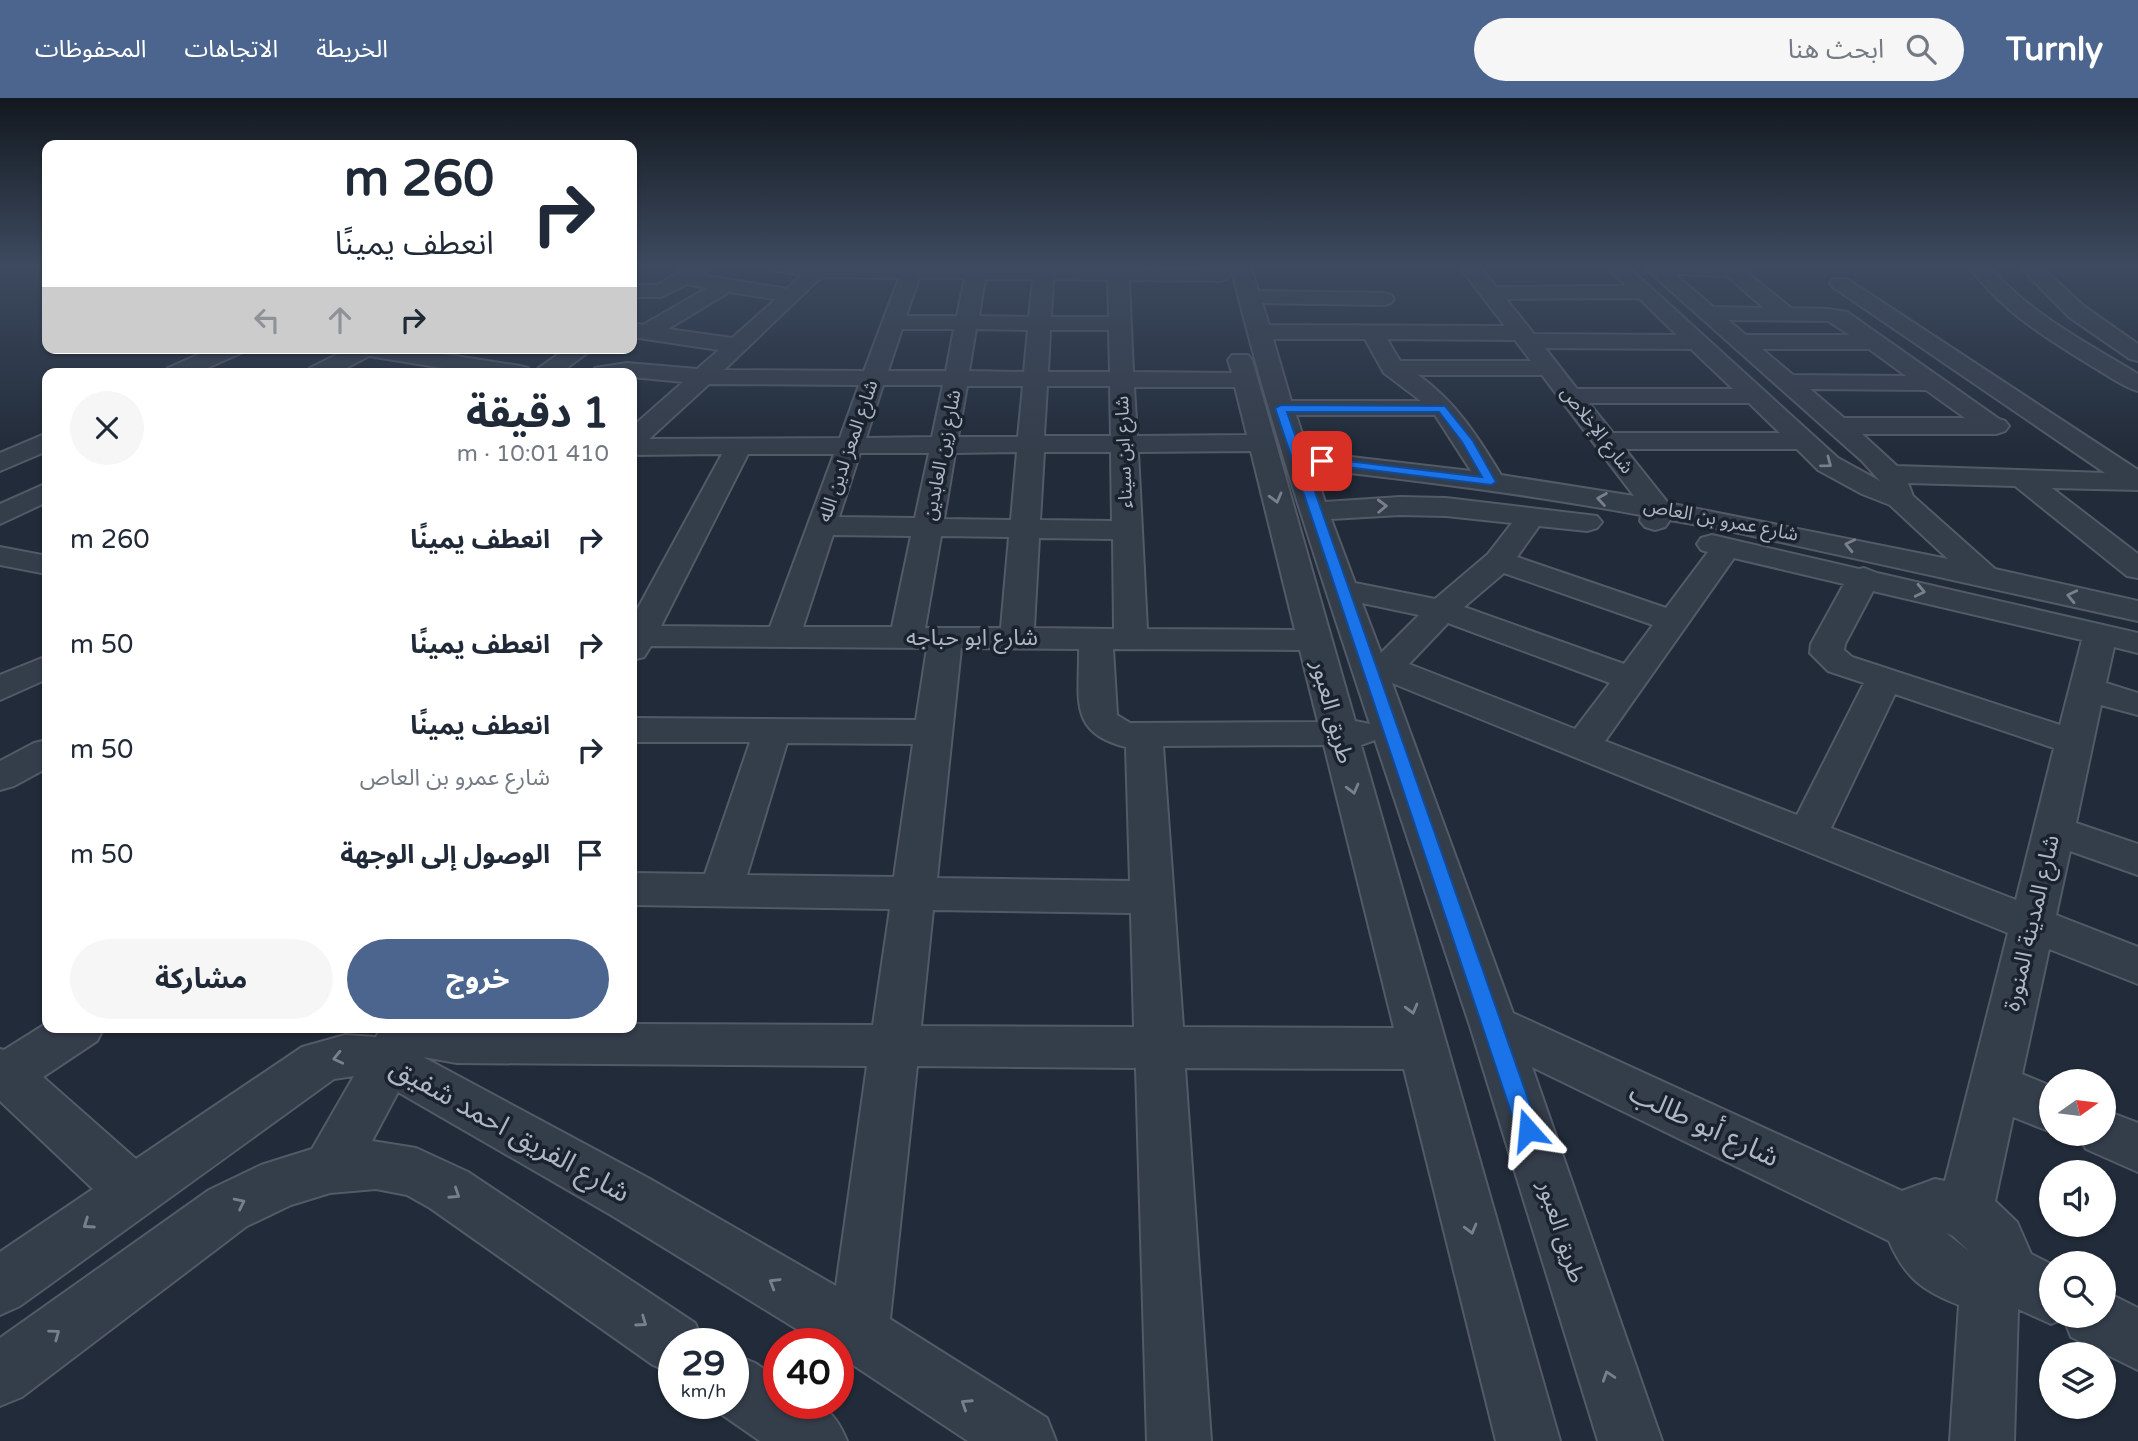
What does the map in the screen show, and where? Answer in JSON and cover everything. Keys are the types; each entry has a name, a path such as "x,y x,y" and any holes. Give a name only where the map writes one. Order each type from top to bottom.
{"street":[{"path":"637,436 756,329"},
{"name":"شارع المعز لدين الله","path":"783,636 891,329"},
{"name":"شارع زين العابدين","path":"859,1334 933,732 926,637 928,528 966,329"},
{"path":"1017,638 1039,329"},
{"name":"شارع ابن سيناء","path":"1120,329 1127,530 1099,718 1117,732 1144,737 1391,733"},
{"name":"طريق العبور","path":"1241,329 1245,380 1280,437 1314,511 1342,591 1376,664 1391,733 1494,1026 1630,1441"},
{"name":"طريق العبور","path":"1249,329 1280,437 1313,640 1528,1441"},
{"path":"1360,329 1373,333 1489,329"},
{"path":"1400,329 1402,333"},
{"name":"شارع الإخلاص","path":"1524,329 1548,368 1605,441 1655,520"},
{"path":"1533,329 1604,341 1697,342"},
{"path":"1683,329 1828,464 1847,476 1895,486 2022,478 2137,482"},
{"path":"1725,329 1838,426 1985,576"},
{"path":"1854,329 1992,426"},
{"path":"1908,329 2137,482"},
{"path":"2052,329 2138,383"},
{"path":"2100,329 2138,354"},
{"path":"639,331 737,346"},
{"path":"1373,333 1392,368 1426,392 1442,408 1467,441 1491,482"},
{"path":"2110,336 2138,337"},
{"path":"1604,341 1638,381"},
{"path":"1741,342 1872,342"},
{"path":"187,368 219,354"},
{"path":"215,368 246,354"},
{"path":"328,368 357,354"},
{"path":"410,354 457,368"},
{"path":"462,368 486,354"},
{"path":"552,368 574,354"},
{"path":"1392,368 1548,368"},
{"path":"637,371 702,377 1245,380"},
{"path":"1570,396 1638,381 1755,396"},
{"path":"1787,382 1931,383"},
{"path":"637,447 1124,443 1280,437 1442,408"},
{"path":"1838,426 2053,426"},
{"path":"0,448 42,430"},
{"name":"شارع عمرو بن العاص","path":"1280,437 1655,520 1727,547 2119,638"},
{"path":"1605,441 1803,441"},
{"path":"0,463 42,443"},
{"path":"637,635 740,445"},
{"path":"2022,478 2138,569"},
{"path":"0,514 42,493"},
{"name":"شارع عمرو بن العاص","path":"1314,511 1400,506 1479,509 1532,515 1655,520 1796,533 2138,611"},
{"path":"1532,515 1499,561 1376,664 2138,966"},
{"path":"822,526 1127,530"},
{"path":"1582,746 1727,547"},
{"path":"5,560 42,564"},
{"path":"1499,561 1673,621"},
{"path":"1864,577 1826,649 1832,659 1884,679 2074,741"},
{"path":"1342,591 1392,598 1442,610 1632,679"},
{"name":"شارع ابو حباجه","path":"637,641 783,636 1313,640"},
{"name":"شارع المدينة المنورة","path":"1939,1219 1995,1085 2087,688 2119,638"},
{"path":"0,662 42,668"},
{"path":"0,689 42,668"},
{"path":"1807,836 1884,679"},
{"path":"2087,688 2138,704"},
{"path":"637,730 933,732"},
{"path":"720,890 772,731"},
{"path":"1144,737 1179,1441"},
{"path":"2054,830 2138,860"},
{"path":"637,889 1152,897"},
{"name":"شارع أبو طالب","path":"1494,1026 1939,1219 1977,1220 1997,1240 2015,1282 1982,1441"},
{"path":"70,1033 2,1075 107,1166 133,1193"},
{"path":"330,1169 400,1041 1423,1049"},
{"name":"شارع الفريق احمد شفيق","path":"0,1286 319,1062 362,1054 400,1041 600,1178 859,1334 1024,1441"},
{"path":"1995,1085 2039,1105"},
{"path":"2116,1138 2138,1148"},
{"path":"0,1375 228,1208 280,1183 330,1169 376,1165 416,1172 449,1189 658,1333"},
{"path":"2115,1328 2138,1340"},
{"path":"749,1396 815,1441"}],"route":[{"path":"1322,461 1491,482 1467,441 1442,408 1281,408 1314,511 1528,1130"}]}
